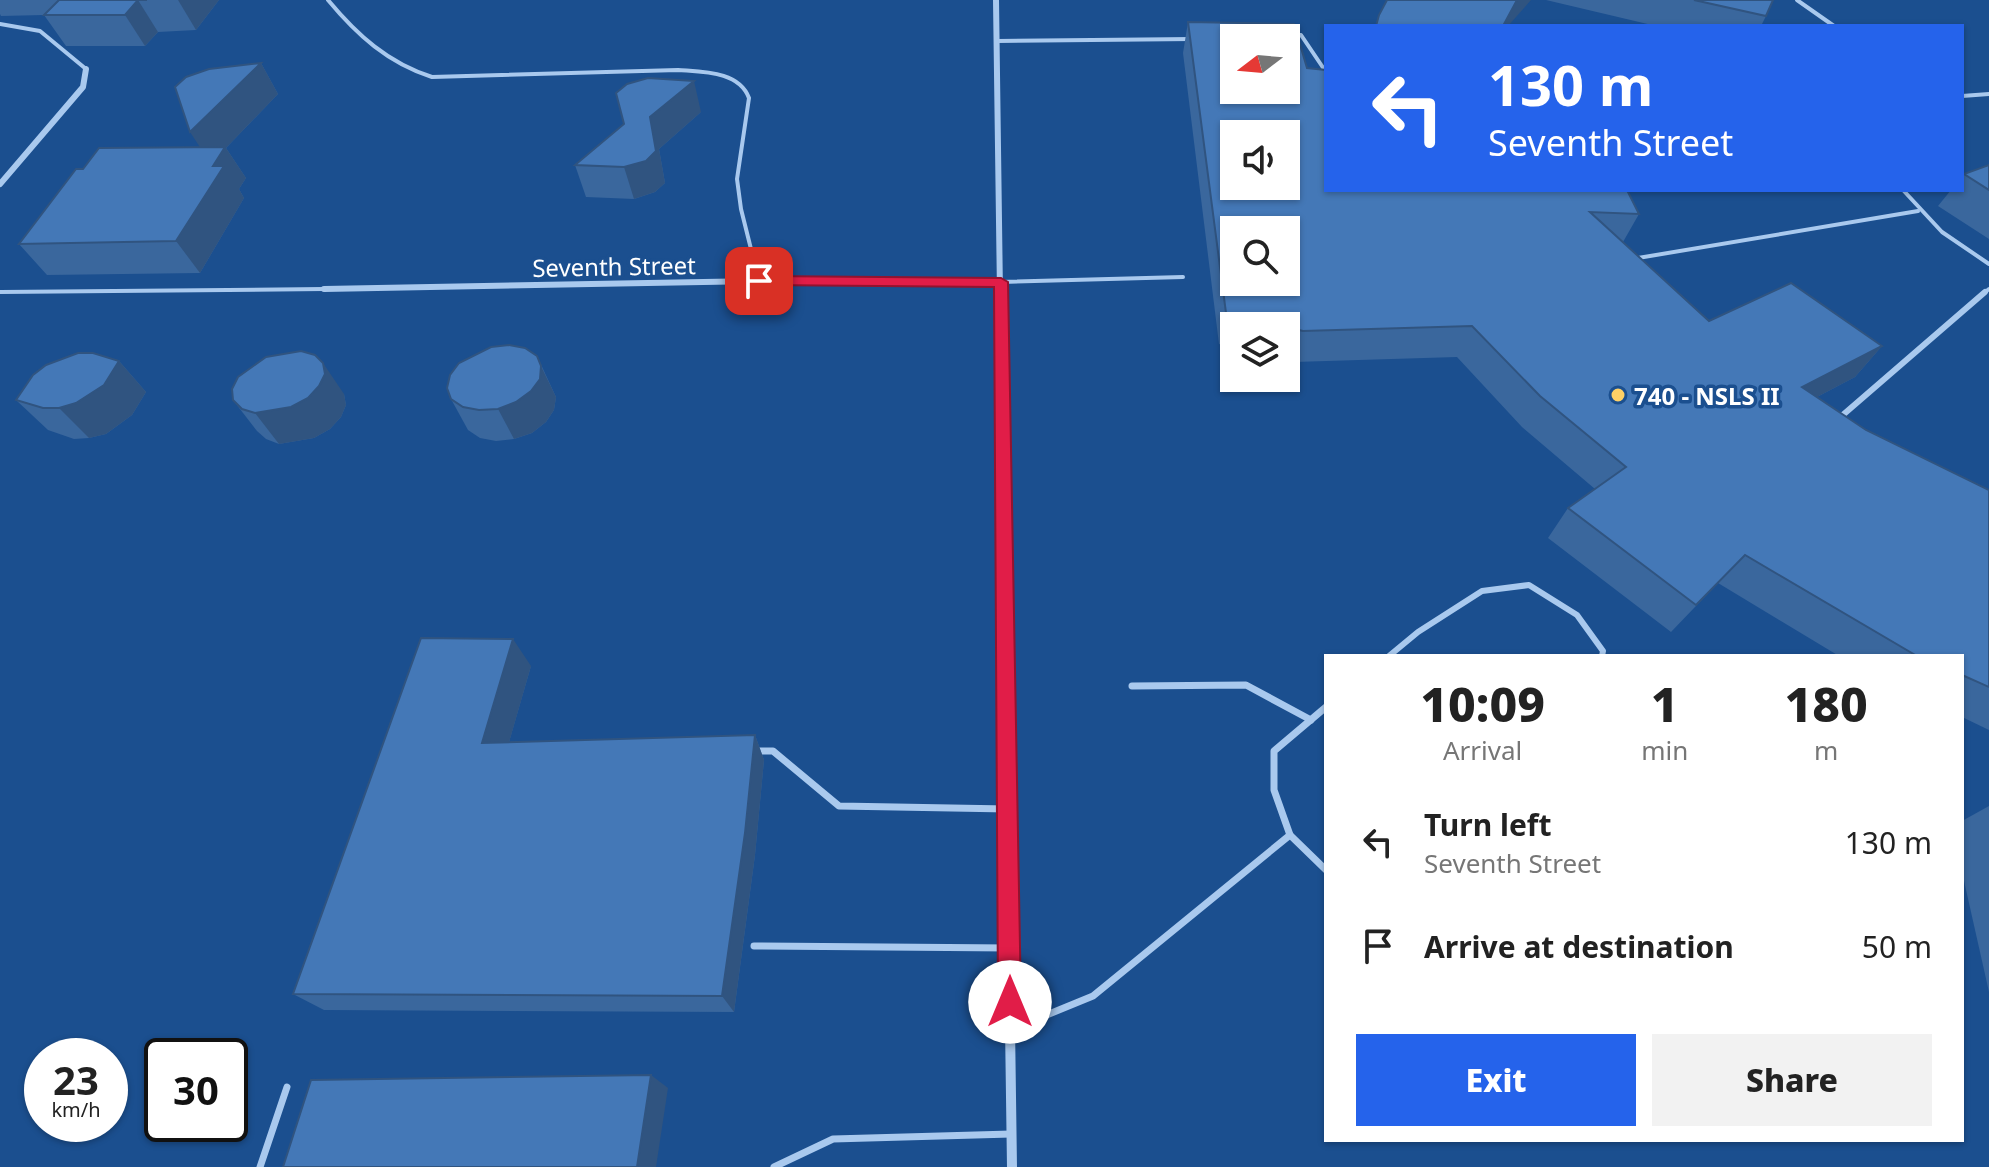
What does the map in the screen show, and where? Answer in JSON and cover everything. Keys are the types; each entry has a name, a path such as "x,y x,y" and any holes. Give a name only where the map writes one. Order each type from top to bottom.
{"street":[{"path":"996,0 1012,1167"},
{"path":"0,184 83,87 86,69"},
{"name":"Seventh Street","path":"324,289 759,281 1001,282"}],"lane":[{"path":"328,0 344,21 393,61 412,72 432,77 678,70 733,79 747,91 751,102 738,168 741,206 759,281"},
{"path":"1797,0 1831,24"},
{"path":"0,24 24,25 48,32 59,48 86,69"},
{"path":"1300,35 1324,69"},
{"path":"997,41 1196,39"},
{"path":"1964,96 1989,94"},
{"path":"1904,192 1918,211 1956,244 1989,264"},
{"path":"1631,259 1918,211"},
{"path":"1001,282 1183,277"},
{"path":"0,292 324,289"},
{"path":"1834,422 1989,289"},
{"path":"1391,654 1418,632 1482,591 1529,585 1577,615 1602,654"},
{"path":"1132,686 1246,685 1311,720"},
{"path":"1324,709 1274,751 1274,790 1290,835 1324,868"},
{"path":"742,751 773,751 839,806 1008,809"},
{"path":"1010,1030 1093,996 1290,835"},
{"path":"754,946 1009,948"},
{"path":"260,1167 287,1087"},
{"path":"774,1167 833,1139 1012,1134"}],"building":[{"path":"59,0 138,0 125,15 44,15"},
{"path":"1387,0 1517,0 1504,24 1377,24"},
{"path":"1694,0 1773,0 1766,16"},
{"name":"740 - NSLS II","path":"1188,22 1294,24 1220,24 1220,104 1300,104 1300,44 1307,68 1324,70 1324,192 1628,192 1639,214 1590,212 1709,321 1791,283 1882,346 1802,387 1866,430 1989,490 1989,687 1964,676 1964,654 1914,654 1745,555 1696,605 1568,508 1626,467 1540,396 1472,326 1300,330 1300,312 1226,312 1224,296 1300,296 1300,216 1220,216 1220,267"},
{"path":"261,63 190,132 175,87 186,77 209,69"},
{"path":"648,78 694,81 650,117 656,151 646,161 624,167 575,165 624,124 616,93 627,84"},
{"path":"225,147 213,166 224,166 176,241 19,244 76,169 83,169 99,148"},
{"path":"1989,165 1989,190 1964,174"},
{"path":"509,345 525,348 537,356 541,366 540,379 531,391 516,402 498,409 463,407 451,399 447,388 450,375 459,363 491,347"},
{"path":"301,351 315,355 323,363 325,374 308,398 291,407 255,413 242,409 233,400 232,389 238,377 266,357"},
{"path":"78,353 93,353 119,361 104,385 76,403 43,408 16,400 33,375 46,365"},
{"path":"421,638 513,639 482,743 755,735 722,996 293,994"},
{"path":"651,1075 637,1167 283,1167 311,1080"}],"place":[{"name":"740 - NSLS II","path":"1618,395"}],"route":[{"path":"759,281 1001,282 1010,1002"}]}
